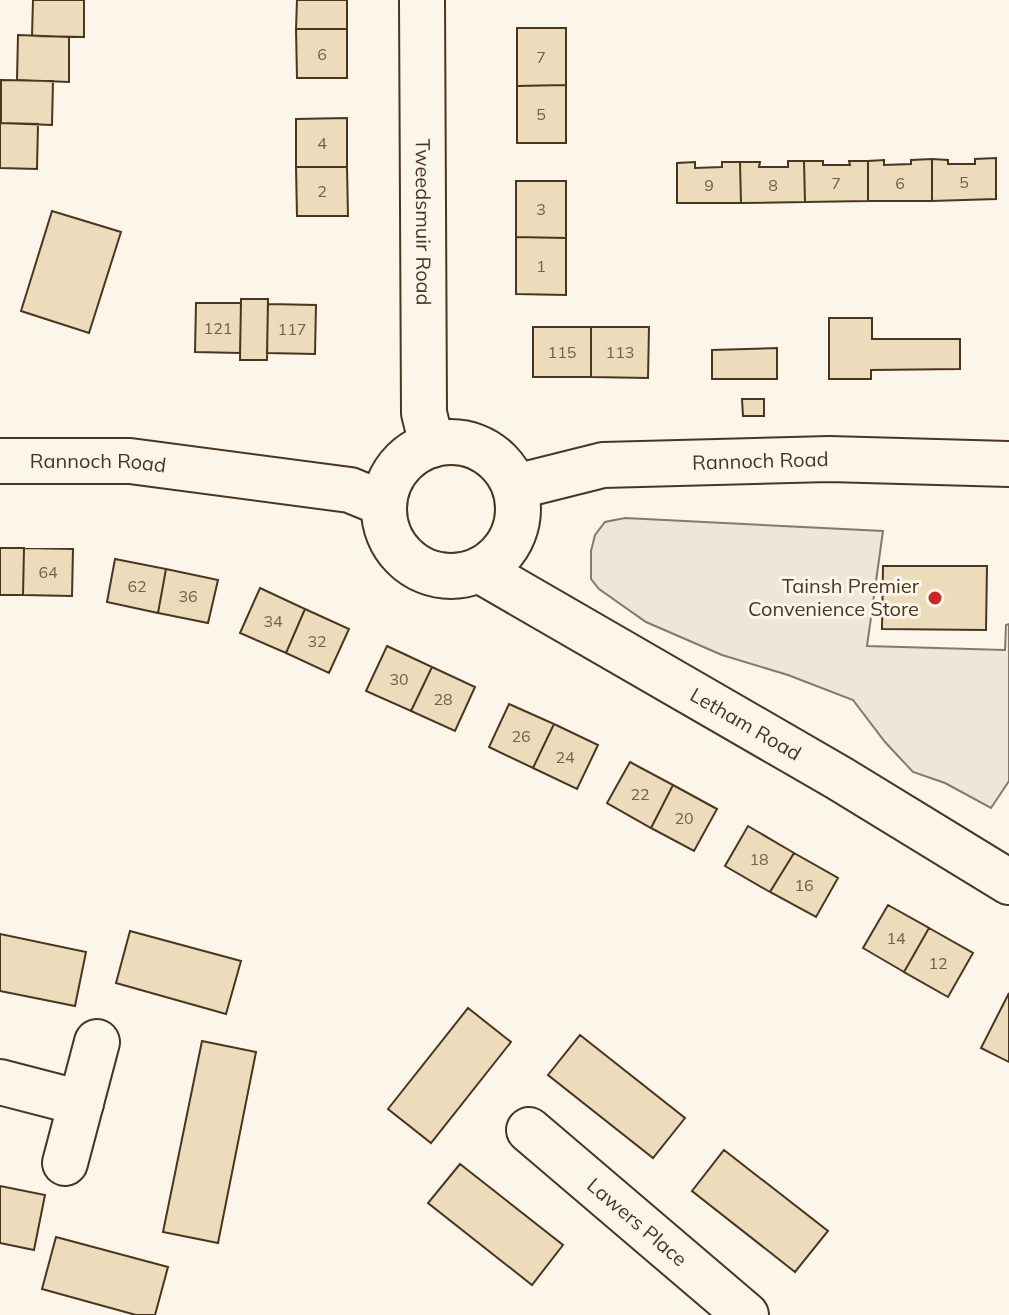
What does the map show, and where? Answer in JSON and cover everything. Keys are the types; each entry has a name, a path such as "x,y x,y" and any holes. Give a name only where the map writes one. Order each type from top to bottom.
{"street":[{"name":"Tweedsmuir Road","path":"422,0 424,413 432,445"},
{"path":"457,442 482,449 502,464 515,487 519,506 517,526 509,544 496,560 479,570 452,577 424,571 402,555 387,532 384,504 388,484 399,467 413,454 432,445 457,442"},
{"name":"Rannoch Road","path":"515,487 603,465 829,459 1009,464"},
{"name":"Rannoch Road","path":"0,461 130,461 350,490 384,504"},
{"name":"Letham Road","path":"479,570 839,778 1009,882"},
{"path":"65,1163 97,1042"},
{"path":"0,1082 81,1103"},
{"name":"Lawers Place","path":"529,1130 746,1315"}],"shaded area":[{"path":"625,518 883,531 867,646 1005,650 1006,625 1009,624 1009,781 991,808 945,783 913,772 853,700 788,675 722,655 646,622 599,589 591,579 591,551 595,535 605,522"}],"building":[{"path":"33,0 84,0 84,37 32,36"},
{"path":"297,0 347,0 347,29 296,29"},
{"path":"517,28 566,28 566,85 517,86"},
{"path":"296,29 347,29 347,78 297,78"},
{"path":"18,35 69,37 69,82 17,80"},
{"path":"1,80 53,81 52,125 1,123"},
{"path":"566,85 566,143 517,143 517,86"},
{"path":"347,118 347,167 296,167 296,119"},
{"path":"0,123 38,124 37,169 0,168"},
{"path":"996,158 996,199 932,201 932,159 948,160 948,164 975,164 975,159"},
{"path":"932,159 932,201 868,201 868,161 884,160 884,165"},
{"path":"788,161 804,161 805,202 741,203 740,162 760,162 759,167 788,167"},
{"path":"804,161 850,165 849,161 868,161 868,201 805,202"},
{"path":"695,162 695,168 722,167 722,162 740,162 741,203 677,203 677,163"},
{"path":"296,167 347,167 348,216 297,216"},
{"path":"516,181 566,181 566,238 516,237"},
{"path":"52,211 121,232 89,333 21,311"},
{"path":"516,237 566,238 566,295 516,294"},
{"path":"241,299 268,299 267,360 240,360"},
{"path":"196,303 241,303 240,353 195,352"},
{"path":"268,304 316,305 315,354 267,353"},
{"path":"829,318 872,318 872,339 960,339 960,369 871,370 871,379 829,379"},
{"path":"533,327 591,327 591,377 533,377"},
{"path":"591,327 649,327 648,378 591,377"},
{"path":"777,348 777,379 712,379 712,350"},
{"path":"742,399 764,399 764,416 743,416"},
{"path":"0,548 24,548 23,595 0,595"},
{"path":"24,548 73,549 72,596 23,595"},
{"path":"115,559 166,569 158,613 107,602"},
{"name":"Tainsh Premier Convenience Store","path":"883,566 987,566 986,630 882,629"},
{"path":"166,569 218,580 208,623 158,613"},
{"path":"260,588 305,609 286,653 240,633"},
{"path":"305,609 349,629 329,673 286,653"},
{"path":"387,646 432,667 411,711 366,691"},
{"path":"432,667 475,687 455,731 411,711"},
{"path":"509,704 554,724 533,768 489,747"},
{"path":"554,724 598,745 577,789 533,768"},
{"path":"630,762 673,785 651,828 607,803"},
{"path":"673,785 717,809 694,851 651,828"},
{"path":"748,826 794,853 770,892 725,866"},
{"path":"794,853 838,878 816,917 770,892"},
{"path":"888,905 929,928 904,972 863,948"},
{"path":"929,928 973,953 948,997 904,972"},
{"path":"130,931 241,961 226,1014 116,983"},
{"path":"0,934 86,952 75,1006 0,991"},
{"path":"1009,993 1009,1062 981,1048"},
{"path":"468,1008 511,1042 431,1143 388,1109"},
{"path":"580,1035 685,1118 653,1158 548,1075"},
{"path":"202,1041 256,1052 218,1243 163,1232"},
{"path":"724,1150 828,1231 795,1272 692,1191"},
{"path":"460,1164 563,1245 532,1285 428,1203"},
{"path":"0,1186 45,1195 34,1250 0,1243"},
{"path":"56,1237 168,1267 155,1315 136,1315 42,1289"}],"place":[{"name":"Tainsh Premier Convenience Store","path":"935,598"}]}
